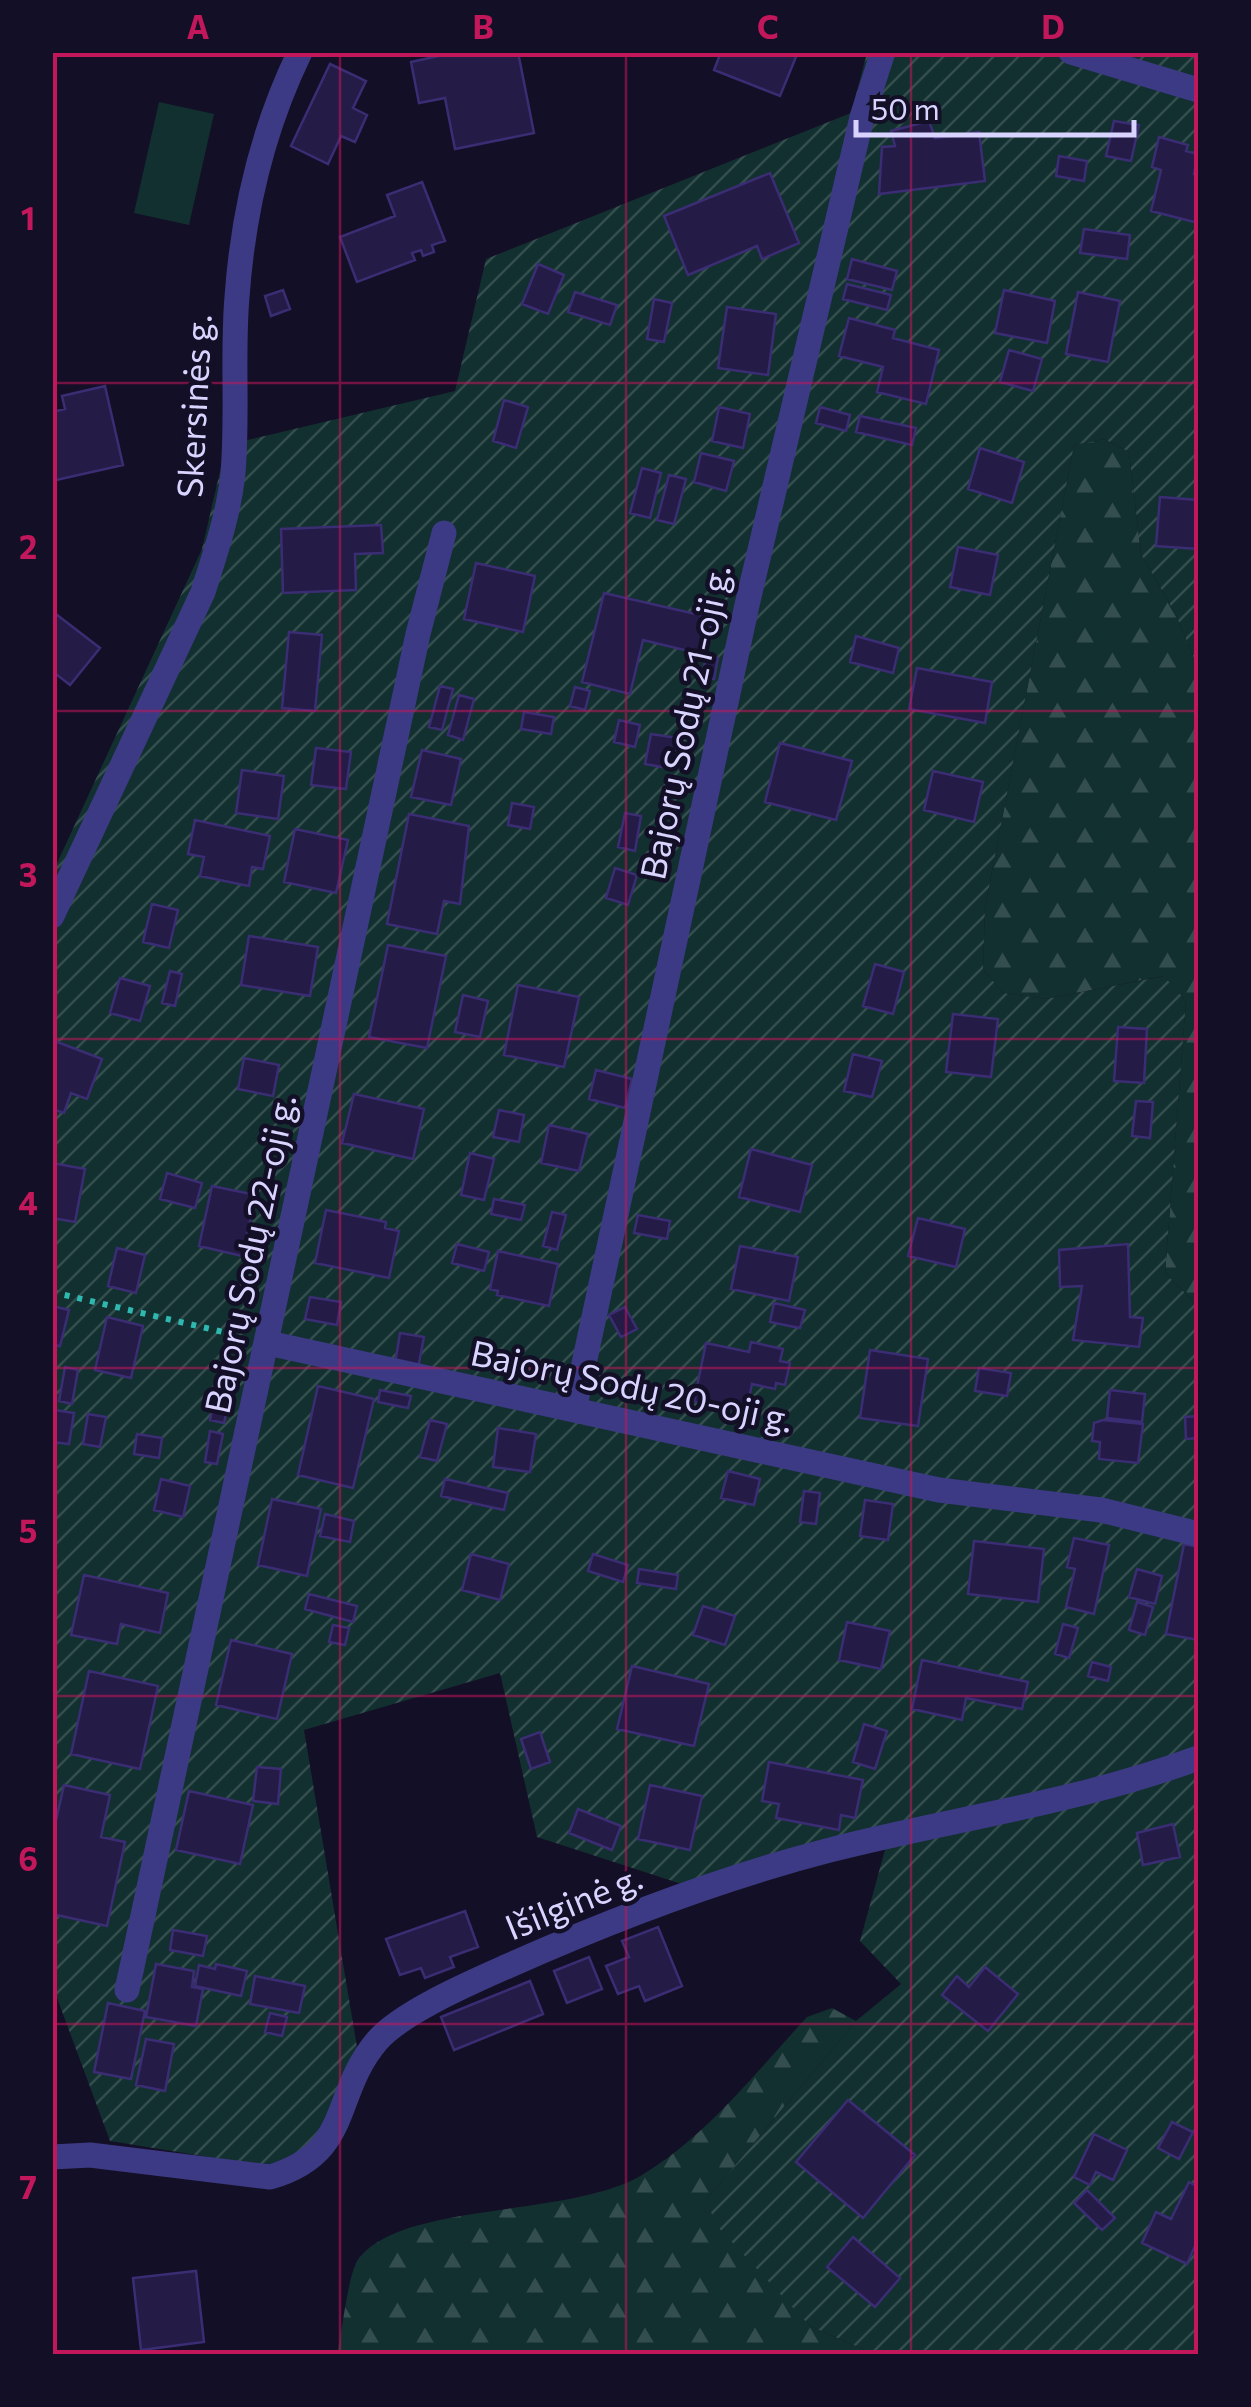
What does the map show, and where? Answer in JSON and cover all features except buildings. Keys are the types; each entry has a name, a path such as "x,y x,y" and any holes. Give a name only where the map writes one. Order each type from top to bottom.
{"street":[{"name":"Skersinės g.","path":"52,916 203,592 220,538 232,477 237,294 248,216 266,136 300,52"},
{"name":"Bajorų Sodų 21-oji g.","path":"574,1410 751,586 862,117 883,52"},
{"path":"1071,52 1198,90"},
{"name":"Bajorų Sodų 22-oji g.","path":"128,1990 418,634 444,533"},
{"name":"Bajorų Sodų 20-oji g.","path":"268,1343 939,1490 1101,1510 1198,1534"},
{"name":"Išilginė g.","path":"52,2157 90,2155 270,2177 294,2170 330,2141 377,2040 400,2022 508,1966 700,1890 829,1850 1120,1787 1198,1758"}],"path":[{"path":"52,1292 268,1343"}],"green space":[{"path":"867,53 1198,54 1198,668 1176,615 1141,554 1129,452 1104,439 1074,445 985,908 983,969 1003,993 1046,999 1164,976 1186,1001 1165,1273 1198,1306 1198,2354 874,2354 810,2326 715,2224 707,2199 856,2021 901,1984 860,1941 889,1835 700,1890 537,1837 500,1673 304,1730 359,2059 321,2131 307,2148 263,2166 110,2141 53,1987 53,872 202,549 226,445 455,391 486,259 851,113"},
{"path":"159,102 214,114 189,225 134,213"},
{"path":"1104,439 1129,452 1141,554 1176,615 1198,668 1198,1306 1165,1273 1186,1001 1163,976 1046,999 1003,993 983,969 985,908 1074,445"},
{"path":"832,2008 856,2021 707,2199 810,2326 874,2354 337,2354 355,2265 381,2240 449,2218 611,2189 642,2175 709,2122 807,2017"}]}
